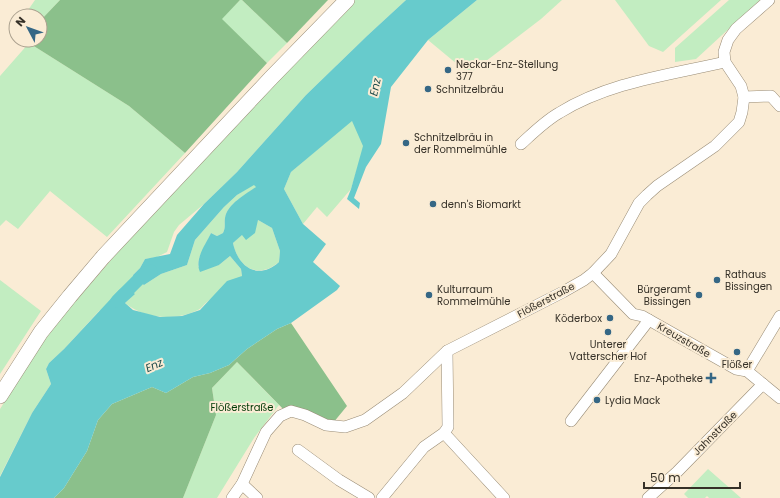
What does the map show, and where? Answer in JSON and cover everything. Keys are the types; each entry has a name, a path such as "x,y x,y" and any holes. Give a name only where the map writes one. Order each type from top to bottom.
{"main road":[{"path":"0,396 41,332 99,263 266,84 347,0"}],"street":[{"path":"769,0 736,29 728,40 724,52 725,62 741,86 744,97 771,96 780,106"},
{"path":"521,144 541,126 558,114 592,96 664,74 725,62"},
{"name":"Flößerstraße","path":"232,498 242,484 266,432 280,416 291,411 305,415 326,425 346,427 365,420 403,393 447,351 563,292 593,273 611,254 639,204 647,195 657,186 715,146 739,122 744,97"},
{"name":"Kreuzstraße","path":"593,273 633,314 650,320 736,369 747,371 780,398"},
{"path":"747,371 780,316"},
{"path":"571,421 650,320"},
{"path":"382,498 424,447 444,433 448,427 447,351"},
{"name":"Jahnstraße","path":"648,498 677,472 763,384"},
{"path":"444,433 504,498"},
{"path":"298,450 339,480 368,498"},
{"path":"242,484 257,498"}],"green space":[{"path":"35,0 60,0 48,13 48,8 30,8"},
{"path":"60,0 240,0 222,19 267,63 185,153 129,106 37,48 48,48 48,13"},
{"path":"240,0 242,0 287,43 267,63 221,19"},
{"path":"242,0 328,0 287,43"},
{"path":"354,0 406,0 306,95 237,172 204,204 179,225 174,232 167,252 157,257 145,259 140,268 133,275 134,278 144,285 161,274 187,265 195,240 224,207 237,195 254,184 257,187 229,208 226,213 223,233 217,236 211,233 199,258 198,267 219,265 230,256 241,269 242,276 199,309 189,314 160,317 141,312 125,303 134,294 99,311 49,363 46,369 51,384 32,413 0,476 0,409 39,348 61,318 124,245"},
{"path":"477,0 562,0 541,19 469,74 428,40"},
{"path":"615,0 721,0 663,52 649,46"},
{"path":"729,0 760,0 696,59 675,62 675,48"},
{"path":"25,48 37,48 129,106 185,153 107,237 50,191 18,229 6,220 0,226 0,76"},
{"path":"352,120 364,146 351,189 327,217 317,207 303,224 284,189 291,172"},
{"path":"258,220 272,228 280,251 279,262 263,270 256,270 244,264 239,259 233,243"},
{"path":"0,280 41,311 0,374"},
{"path":"291,323 347,406 333,423 288,414 237,362 212,388 216,415 183,498 54,498 64,488 87,451 98,420 112,404 152,387 166,393 193,377 210,373 229,365 247,349 277,329"},
{"name":"Flößerstraße","path":"237,362 279,405 254,438 217,498 183,498 216,415 212,388"},
{"path":"708,469 741,498 709,498 707,496 705,498 688,498 684,494"}],"water":[{"name":"Enz","path":"406,0 477,0 428,40 391,87 381,144 366,167 354,198 360,203 359,209 347,199 363,146 352,121 291,172 284,189 303,224 326,244 313,262 340,286 337,290 291,323 277,329 247,349 229,365 210,373 193,377 166,393 152,387 112,404 98,420 87,451 64,488 54,498 0,498 0,477 32,413 51,384 46,369 49,363 119,290 126,287 135,294 125,303 133,310 160,317 182,316 200,310 227,281 242,276 241,269 230,256 219,265 200,272 198,262 201,252 211,233 217,236 223,233 226,213 229,208 256,187 254,185 237,195 224,207 195,240 187,265 161,274 144,285 134,278 133,275 140,268 145,259 170,254 177,235 204,204 237,172 306,95","holes":["258,220 272,228 280,251 279,262 271,268 264,270 257,271 250,269 239,259 233,243 242,235 246,240 255,233"]}],"waterway":[{"path":"117,301 144,274 151,271"}],"place":[{"name":"Neckar-Enz-Stellung 377","path":"448,70"},
{"name":"Schnitzelbräu","path":"428,89"},
{"name":"Schnitzelbräu in der Rommelmühle","path":"406,143"},
{"name":"denn's Biomarkt","path":"433,204"},
{"name":"Rathaus Bissingen","path":"717,280"},
{"name":"Kulturraum Rommelmühle","path":"429,295"},
{"name":"Bürgeramt Bissingen","path":"699,295"},
{"name":"Köderbox","path":"610,318"},
{"name":"Unterer Vatterscher Hof","path":"608,332"},
{"name":"Flößer","path":"737,352"},
{"name":"Enz-Apotheke","path":"711,378"},
{"name":"Lydia Mack","path":"597,400"}]}
